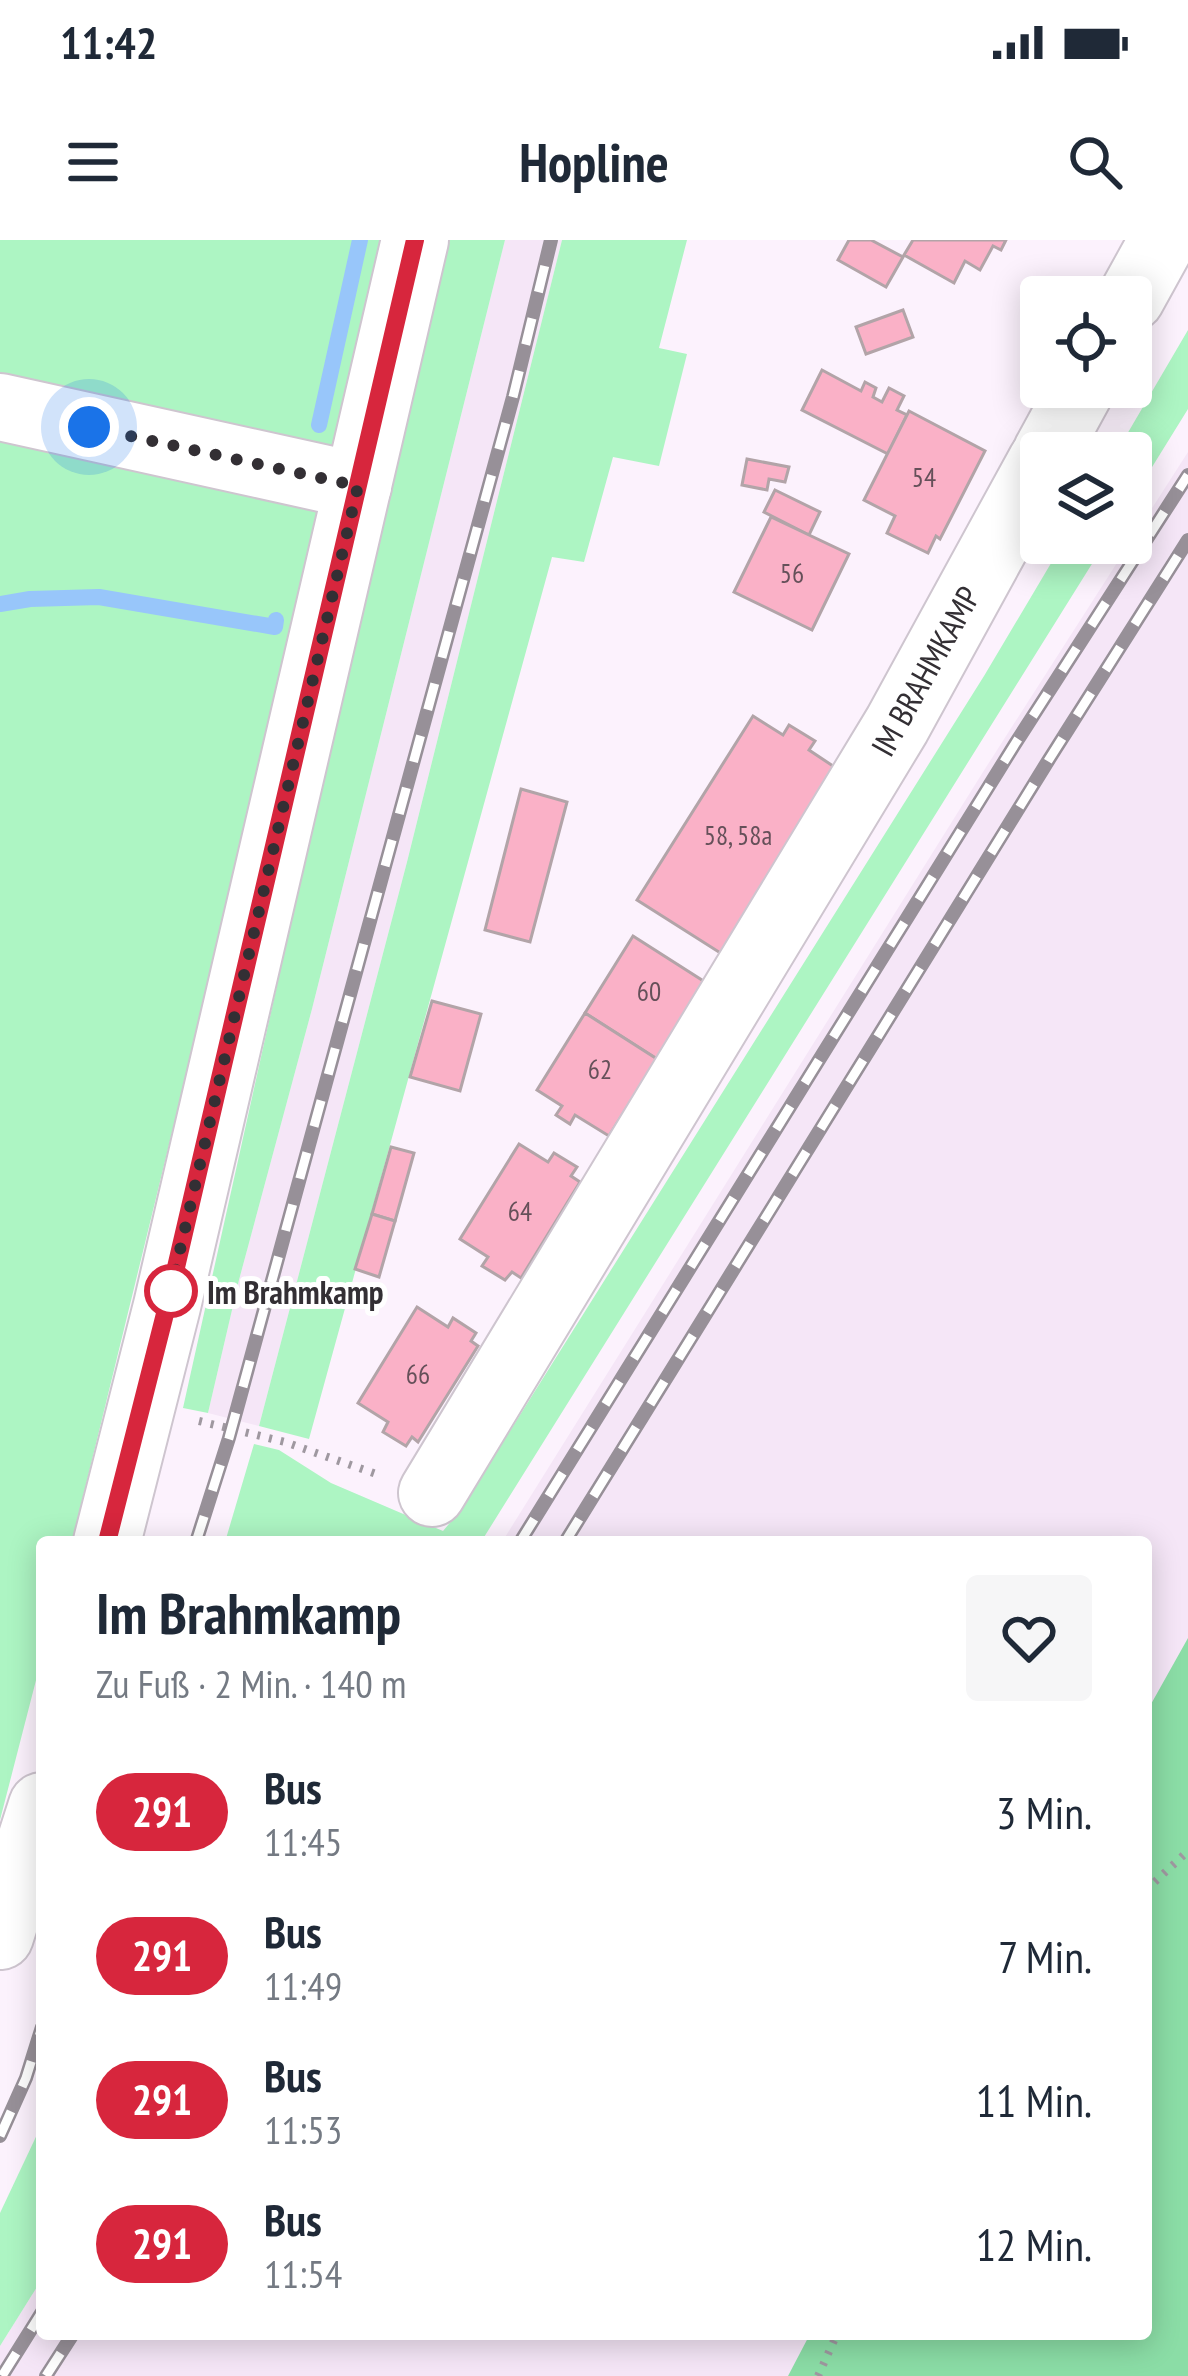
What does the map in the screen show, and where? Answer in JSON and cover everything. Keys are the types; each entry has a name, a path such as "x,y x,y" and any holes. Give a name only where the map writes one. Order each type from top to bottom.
{"street":[{"path":"108,1536 173,1283 416,240"},
{"path":"1143,276 1163,240"},
{"path":"0,407 358,486"},
{"name":"IM BRAHMKAMP","path":"432,1493 897,725 1020,500"},
{"path":"0,1936 36,1825"}],"path":[{"path":"141,1406 285,1442 432,1493"},
{"path":"1152,1884 1188,1851"},
{"path":"818,2376 835,2340"}],"shaded area":[{"path":"505,240 562,240 407,862 259,1426 208,1413"},
{"path":"1188,452 1188,1942 1152,1981 1152,1536 506,1536 1116,564 1152,564 1152,508"},
{"path":"36,2289 36,2340 983,2340 974,2376 0,2376 0,2346"}],"green space":[{"path":"0,240 390,240 73,1536 36,1536 36,1680 0,1820"},
{"path":"448,240 505,240 208,1413 183,1408 399,436"},
{"path":"562,240 687,240 659,348 687,354 659,466 613,457 584,562 552,557 309,1439 259,1426 407,862"},
{"path":"1188,330 1188,409 1152,467 1152,432 1128,432 1142,408 1152,408 1152,392"},
{"path":"1051,564 1092,564 485,1536 227,1536 254,1444 279,1450 331,1483 443,1531"},
{"path":"1188,1638 1188,2376 788,2376 807,2340 1152,2340 1152,1702"},
{"path":"36,2137 36,2289 0,2346 0,2213"}],"building":[{"path":"849,240 871,240 903,257 886,287 838,260"},
{"path":"913,240 1006,240 1001,250 993,246 980,270 965,261 954,283 904,255"},
{"path":"903,310 913,337 866,354 856,327"},
{"path":"822,370 861,391 865,382 876,388 873,397 882,402 889,388 904,396 897,410 907,415 888,454 802,410"},
{"path":"909,411 985,451 940,539 936,536 928,553 887,533 895,516 864,500"},
{"path":"747,459 789,467 785,482 769,479 767,490 742,485"},
{"path":"775,490 820,512 809,535 764,512"},
{"path":"771,517 849,554 812,630 734,592"},
{"path":"753,716 783,735 789,725 815,741 809,750 839,770 722,954 637,900"},
{"path":"521,789 567,802 530,942 485,930"},
{"path":"633,936 705,982 657,1059 585,1013"},
{"path":"432,1001 481,1014 460,1091 410,1077"},
{"path":"585,1013 657,1059 609,1136 575,1115 570,1124 556,1115 562,1106 537,1090"},
{"path":"519,1144 548,1162 554,1153 577,1167 571,1176 580,1182 521,1278 512,1272 505,1280 482,1266 488,1257 460,1239"},
{"path":"391,1147 414,1153 395,1221 372,1214"},
{"path":"372,1214 395,1221 379,1277 355,1269"},
{"path":"417,1307 448,1327 453,1318 476,1333 471,1341 478,1346 418,1442 412,1437 406,1446 383,1432 388,1422 358,1403"}],"waterway":[{"path":"319,425 360,240"},
{"path":"0,604 99,597 275,627 276,620"}],"railway":[{"path":"198,1536 229,1438 513,397 551,240"},
{"path":"524,1536 1015,744 1188,475"},
{"path":"569,1536 1188,540"},
{"path":"0,2136 36,2046"},
{"path":"2,2376 36,2322"},
{"path":"46,2376 69,2340"}],"bus line":[{"name":"291","path":"108,1536 167,1306 415,240"}],"place":[{"name":"Im Brahmkamp","path":"171,1291"}],"route":[{"path":"89,427 358,486 167,1306 171,1291"}]}
